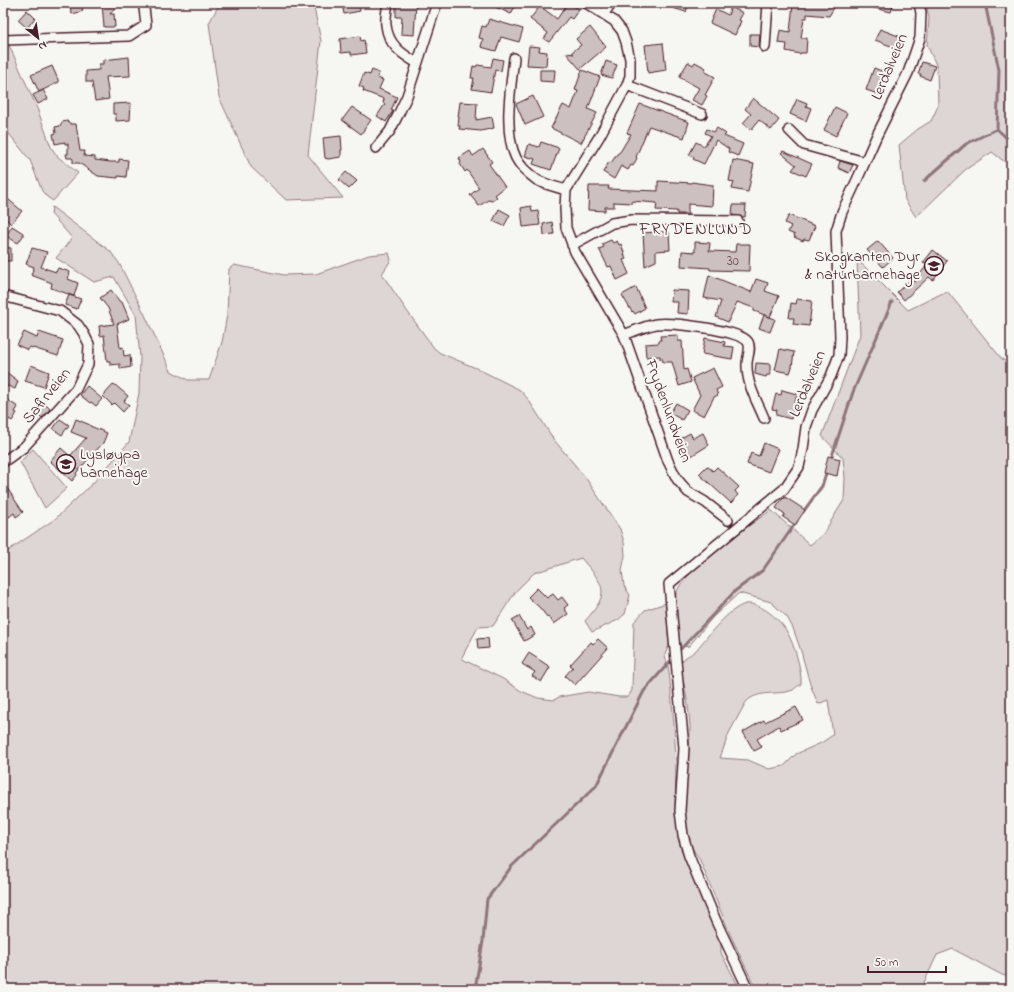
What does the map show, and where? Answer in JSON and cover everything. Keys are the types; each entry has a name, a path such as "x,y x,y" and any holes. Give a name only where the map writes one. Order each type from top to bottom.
{"street":[{"path":"3,40 129,36 146,25 144,8 145,3"},
{"path":"388,3 385,24 390,41 401,54 417,63"},
{"path":"376,148 390,130 400,113 437,3"},
{"name":"Frydenlundveien","path":"586,3 614,21 622,31 630,59 630,76 627,85 599,137 566,190 566,228 572,245 624,335 668,461 677,479 688,492 705,502 728,520"},
{"path":"604,14 611,3"},
{"path":"765,47 768,3"},
{"name":"Lerdalveien","path":"748,989 689,856 683,835 680,811 684,748 669,584 784,489 799,467 806,427 812,410 831,376 838,355 840,337 836,231 842,212 882,123 908,73 920,38 921,13 919,3"},
{"path":"514,58 509,100 510,134 516,159 527,172 538,180 566,190"},
{"path":"627,85 702,114"},
{"path":"789,130 804,145 865,162"},
{"path":"572,245 612,223 631,220 738,221"},
{"name":"Safirveien","path":"3,296 60,311 78,325 89,344 88,364 76,389 24,447 3,462"},
{"path":"624,335 656,324 668,323 718,331 746,339 749,348 746,366 748,384 764,418"}],"shaded area":[{"path":"220,3 313,3 321,41 308,155 343,198 286,200 251,167 219,97 209,23"},
{"path":"926,3 1011,3 1011,167 992,152 965,170 916,217 905,200 899,145 918,129 931,121 938,106 937,67 927,45 929,18"},
{"path":"9,45 37,108 51,147 57,156 78,173 53,201 42,191 30,160 4,126 7,108 3,102 3,46"},
{"path":"52,207 110,251 119,263 171,371 188,380 209,380 222,342 227,315 229,269 234,265 284,275 316,274 369,255 389,253 391,260 382,274 434,348 440,353 476,368 520,390 528,399 554,440 585,477 620,529 624,542 625,556 622,570 624,586 630,595 625,614 618,620 592,632 585,621 599,603 602,589 600,583 581,558 534,573 516,591 493,626 478,627 462,657 464,660 503,679 521,691 538,698 554,700 559,697 588,692 628,697 632,690 634,622 645,610 666,603 669,645 665,655 669,671 674,724 676,761 675,809 679,842 721,943 721,952 723,957 740,989 3,989 3,554 55,519 94,482 129,442 139,393 140,357 136,315 114,277 94,282 56,258 72,238 51,214"},
{"path":"857,259 908,310 947,291 1001,358 1011,366 1011,717 1007,726 1007,735 1011,741 1011,977 1002,975 953,949 937,955 921,989 756,989 730,934 699,858 691,846 687,831 685,795 690,726 689,712 680,668 682,661 694,652 726,617 739,607 746,604 752,604 764,609 780,622 790,637 797,657 801,684 793,690 787,692 757,695 746,702 729,733 720,758 748,760 769,769 784,766 796,754 821,743 833,735 828,700 818,704 810,684 793,628 787,617 771,602 739,593 713,617 689,646 682,647 679,643 675,600 680,585 690,574 718,549 771,510 810,545 823,534 844,500 845,478 843,458 822,436 860,335"},
{"path":"33,449 67,488 45,508 20,462"}],"building":[{"path":"81,3 83,11 72,14 69,4"},
{"path":"102,3 119,3 110,14 114,14 115,27 104,27"},
{"path":"342,3 359,3 360,11 344,14"},
{"path":"396,3 416,3 414,35 401,34 402,17 396,17"},
{"path":"487,3 515,3 513,5 515,6 511,14"},
{"path":"568,3 579,9 572,19 569,17 549,42 544,39 548,33 530,19 540,6 557,19"},
{"path":"664,3 689,3 686,12 663,5"},
{"path":"837,3 829,16 807,14 807,18 804,18 801,38 807,38 806,53 800,54 786,51 787,44 778,43 780,30 790,32 793,4"},
{"path":"866,3 894,3 891,12 866,6"},
{"path":"731,7 743,13 739,20 741,21 735,35 710,23 716,9 728,15"},
{"path":"27,10 35,18 27,28 18,20"},
{"path":"489,19 523,29 519,42 501,37 496,51 481,47 483,39 479,38 482,26 486,27"},
{"path":"590,27 606,47 580,69 566,53 574,54 572,52 581,45 576,39"},
{"path":"880,29 901,37 896,48 875,40"},
{"path":"750,34 760,34 759,47 750,46"},
{"path":"360,36 361,41 364,40 366,53 351,55 351,52 341,53 340,39"},
{"path":"663,43 666,70 648,73 645,45"},
{"path":"529,46 540,47 539,51 547,52 546,66 527,65"},
{"path":"129,57 130,76 106,77 109,99 95,101 92,82 86,82 86,71 99,70 99,64 103,64 103,60"},
{"path":"493,58 503,60 501,71 495,70 491,92 472,89 474,78 471,78 473,66 476,67 477,65 491,67"},
{"path":"606,61 617,65 612,78 601,75"},
{"path":"688,62 693,65 695,62 706,68 704,71 715,77 705,95 707,96 702,105 692,100 699,88 679,77"},
{"path":"922,62 935,66 930,80 920,76 921,74 918,74"},
{"path":"52,66 59,82 39,92 31,75"},
{"path":"874,68 889,74 881,95 866,90"},
{"path":"372,70 379,73 377,78 383,80 379,89 397,97 391,110 393,111 386,122 377,116 385,104 383,103 384,99 363,91 364,88 359,86 364,73 370,75"},
{"path":"540,70 555,70 554,82 540,81"},
{"path":"582,70 600,77 588,109 597,113 581,143 551,128 563,105 571,109 578,91 575,90"},
{"path":"43,90 48,99 38,104 33,95"},
{"path":"533,96 543,117 525,125 516,104"},
{"path":"753,98 779,120 771,130 759,120 751,130 743,123 751,114 745,109"},
{"path":"797,99 807,103 806,106 811,108 806,121 790,114"},
{"path":"460,102 477,103 476,120 492,117 494,128 481,131 459,129 460,126 458,126 458,117"},
{"path":"131,103 130,120 116,121 116,114 113,114 113,104"},
{"path":"640,104 689,122 684,138 649,126 633,166 631,165 628,170 621,166 614,179 603,172 609,162 611,163 620,152 631,134 627,133"},
{"path":"352,107 371,120 361,134 342,120"},
{"path":"835,107 847,113 836,136 824,130"},
{"path":"67,121 71,124 76,124 80,151 85,151 84,156 95,157 95,160 111,162 119,162 119,159 128,160 126,177 118,176 118,178 98,176 79,163 73,163 72,158 67,158 66,154 68,154 68,144 65,144 65,142 55,144 53,134 56,133 55,127 60,126 62,122"},
{"path":"717,128 726,134 724,136 743,144 738,156 728,152 729,149 716,140 704,164 693,159 694,157 689,155 696,142 704,146 711,136 705,133 707,129 714,132"},
{"path":"341,136 341,157 325,158 323,138"},
{"path":"541,142 559,148 551,170 533,164 535,159 525,156 529,144 539,147"},
{"path":"483,149 492,162 489,164 505,187 495,195 497,197 492,201 488,200 479,206 470,195 479,188 467,170 465,172 460,164 461,162 459,158 470,151 473,156"},
{"path":"783,151 812,164 806,176 792,170 796,165 781,153"},
{"path":"733,160 754,164 748,192 732,189 734,182 729,181"},
{"path":"840,161 853,165 849,173 838,168"},
{"path":"346,172 357,181 349,189 339,180"},
{"path":"658,181 692,182 713,185 712,206 688,204 688,214 677,214 677,211 656,210 657,203 632,201 632,203 614,202 614,207 605,207 605,211 588,210 589,186 609,186 608,189 658,191"},
{"path":"3,195 22,211 11,224 3,216"},
{"path":"733,205 746,205 745,217 732,215"},
{"path":"531,206 532,212 538,211 540,225 523,227 521,208"},
{"path":"499,209 510,215 504,226 493,221"},
{"path":"789,215 815,226 809,240 804,239 803,241 794,237 795,235 788,232 791,226 785,223"},
{"path":"552,222 554,234 544,235 543,224"},
{"path":"12,226 23,233 23,236 18,243 6,236"},
{"path":"669,232 670,250 656,251 656,261 645,266 643,233"},
{"path":"611,240 613,243 617,241 619,245 621,244 626,259 623,260 629,274 617,280 611,266 608,267 599,249 604,247 602,244"},
{"path":"878,241 893,258 883,267 867,250"},
{"path":"695,242 710,243 709,251 735,252 736,244 750,244 749,271 710,270 710,268 681,266 682,251 695,252"},
{"path":"3,247 11,248 11,261 3,261"},
{"path":"32,248 47,252 41,267 56,272 58,268 70,272 68,279 78,283 74,296 51,288 52,283 31,275 34,267 26,264"},
{"path":"933,250 947,261 933,280 929,277 904,300 897,292 911,279 914,282 927,265 923,263"},
{"path":"709,275 751,292 756,279 768,283 765,291 779,296 770,317 754,311 754,308 737,302 728,322 716,317 721,301 704,298"},
{"path":"636,287 645,308 635,314 633,311 632,312 622,295"},
{"path":"111,290 120,302 122,302 129,319 117,324 120,348 123,347 124,356 130,355 131,367 120,369 120,364 110,365 110,361 107,361 104,335 100,336 99,326 114,324 108,308 100,298"},
{"path":"672,290 689,291 688,314 677,313 678,302 671,302"},
{"path":"69,295 81,299 77,309 65,305"},
{"path":"797,299 812,301 809,326 793,324 794,318 789,318 791,303 796,304"},
{"path":"764,315 775,319 770,332 759,328"},
{"path":"24,332 37,338 39,332 63,340 58,356 30,347 28,350 17,345"},
{"path":"678,335 678,341 682,341 684,370 687,369 691,382 679,386 672,362 663,362 662,358 660,359 660,356 646,357 645,344 659,343 659,340 661,340 660,336"},
{"path":"705,338 725,342 724,346 734,347 732,359 702,354"},
{"path":"780,349 794,352 790,373 775,370"},
{"path":"756,363 770,364 770,375 767,375 766,377 755,374"},
{"path":"31,365 49,372 44,387 25,381"},
{"path":"713,368 722,387 716,390 718,395 714,397 704,416 692,410 700,395 692,378"},
{"path":"6,372 18,381 15,389 3,384"},
{"path":"114,384 128,396 124,401 129,405 123,412 114,403 112,405 103,396"},
{"path":"87,386 102,399 96,406 80,395"},
{"path":"782,390 797,394 791,419 776,415 777,410 772,409 776,394 781,395"},
{"path":"6,399 18,407 15,412 17,413 12,421 9,419 3,429 3,403"},
{"path":"44,403 50,409 42,418 36,412"},
{"path":"676,403 688,410 682,420 670,413"},
{"path":"60,419 69,425 62,435 53,429"},
{"path":"76,419 107,433 103,443 76,473 77,475 72,481 50,461 61,448 70,456 86,438 71,432"},
{"path":"690,433 693,438 703,433 709,445 688,458 685,458 678,446 681,444 678,440"},
{"path":"764,443 778,449 769,472 747,464 751,453 759,456"},
{"path":"828,456 840,459 837,476 824,473"},
{"path":"707,466 713,471 717,467 739,487 735,491 738,495 731,503 699,474"},
{"path":"3,482 23,512 16,517 14,513 9,517 3,507"},
{"path":"785,497 805,510 795,525 783,517 785,514 776,508"},
{"path":"537,588 547,598 553,594 558,600 562,597 568,605 564,608 568,614 554,624 549,617 548,618 528,597"},
{"path":"519,616 527,630 531,627 535,635 524,641 512,620"},
{"path":"488,638 489,648 478,649 477,639"},
{"path":"598,639 608,648 575,685 565,676 573,667 570,665 591,642 593,644"},
{"path":"529,653 550,667 541,682 532,676 535,672 522,664"},
{"path":"796,707 803,720 781,730 779,726 757,739 762,747 754,751 743,732 764,720 765,722"}],"waterway":[{"path":"924,181 966,144 997,129 999,70 985,3"},
{"path":"997,129 1011,142"},
{"path":"831,459 853,392 892,302"},
{"path":"803,512 822,486 827,470"},
{"path":"677,653 735,591 763,570 797,521"},
{"path":"475,989 483,941 487,899 512,866 596,786 644,691 674,657"}],"place":[{"name":"Skogkanten Dyr & naturbarnehage","path":"934,266"},
{"name":"Lysløypa barnehage","path":"66,464"}],"district":[{"name":"FRYDENLUND","path":"696,229"}]}
